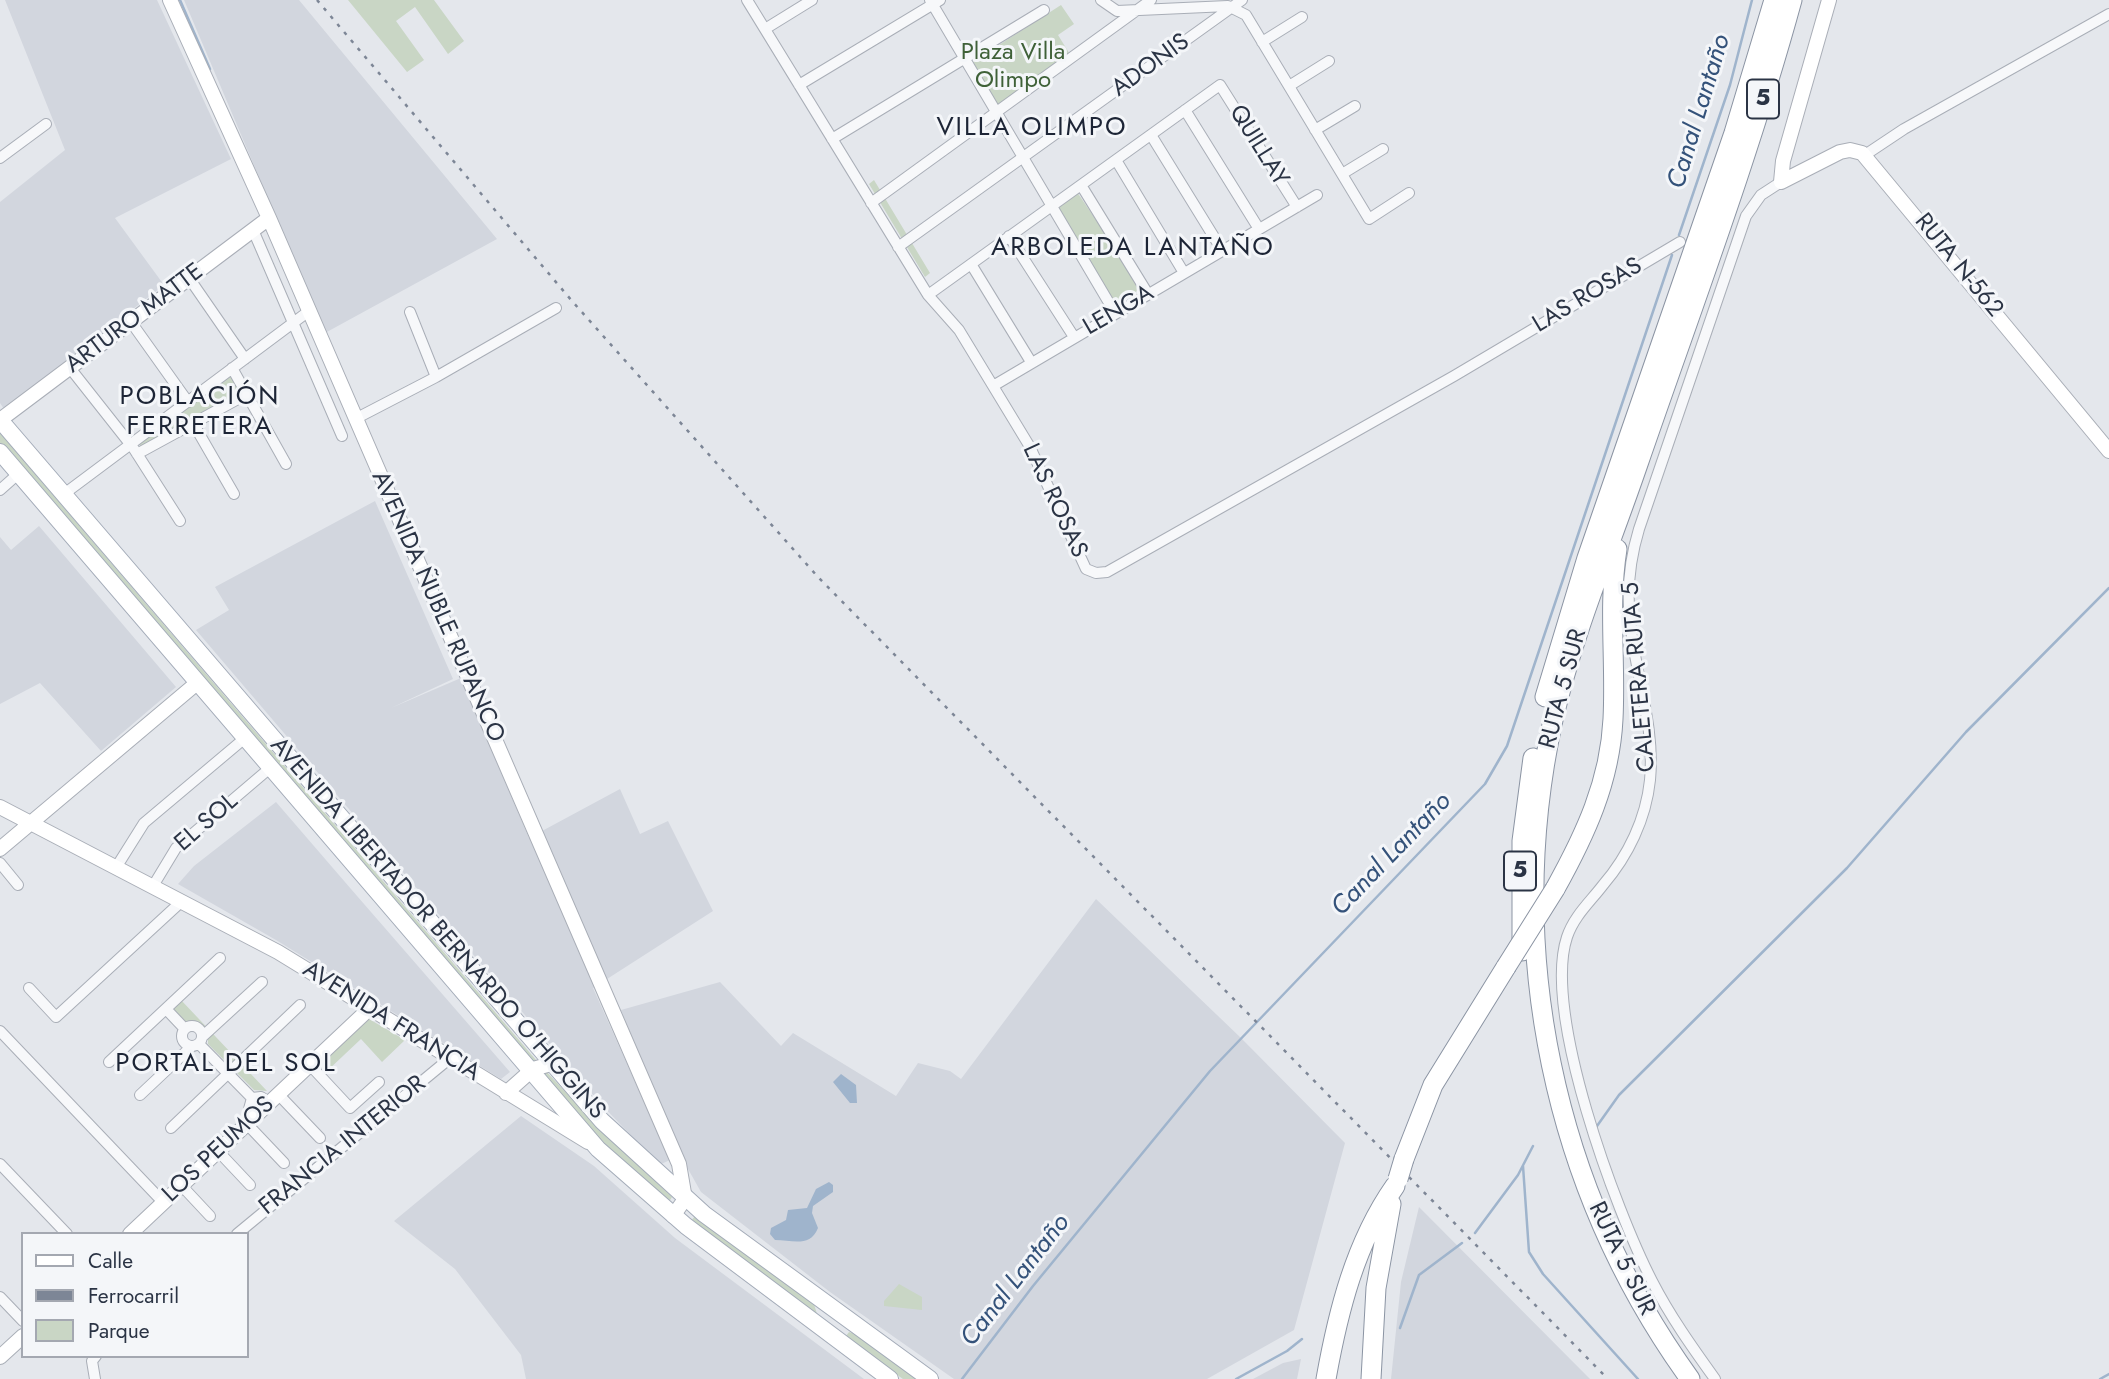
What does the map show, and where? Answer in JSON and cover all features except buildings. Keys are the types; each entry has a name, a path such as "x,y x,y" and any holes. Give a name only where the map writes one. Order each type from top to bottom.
{"highway":[{"name":"RUTA 5 SUR","path":"1674,1379 1627,1307 1602,1258 1580,1208 1552,1127 1537,1065 1524,978 1520,923 1522,841 1535,747 1561,640 1734,133 1774,0"},
{"name":"RUTA 5 SUR","path":"1690,1379 1632,1288 1584,1183 1551,1071 1535,955 1536,836 1547,749 1567,668 1751,139 1792,0"},
{"path":"1371,1379 1376,1288 1396,1183 1433,1085 1555,889 1590,824 1609,758 1614,703 1611,602 1625,503"},
{"path":"1325,1379 1350,1279 1373,1222 1396,1183"}],"main road":[{"name":"AVENIDA LIBERTADOR BERNARDO O'HIGGINS","path":"0,420 601,1121 685,1199 930,1379"},
{"path":"9,463 13,453 26,449"},
{"name":"AVENIDA LIBERTADOR BERNARDO O'HIGGINS","path":"9,463 598,1149 673,1216 826,1334 890,1379"},
{"path":"373,888 383,886 391,877"},
{"path":"826,1334 840,1314"}],"street":[{"name":"AVENIDA ÑUBLE RUPANCO","path":"170,0 269,218 679,1164 685,1199"},
{"name":"LAS ROSAS","path":"747,0 928,295 948,316 993,386 1030,447 1086,569 1096,573 1107,572 1454,376 1680,242"},
{"path":"765,29 813,0"},
{"path":"1101,0 1114,10 1237,3 1369,219 1409,192"},
{"path":"872,203 1151,0"},
{"path":"1781,182 1783,161 1829,0"},
{"path":"799,85 934,2 1050,208 1115,313"},
{"name":"ADONIS","path":"898,247 1237,3"},
{"path":"832,139 1045,10"},
{"path":"1781,182 1840,152 1854,150 1865,155 1904,128 2109,14"},
{"path":"1262,42 1302,17"},
{"path":"1289,86 1329,61"},
{"name":"QUILLAY","path":"1185,110 1220,85 1297,207"},
{"path":"1315,130 1355,106"},
{"path":"928,295 1185,110 1259,229"},
{"path":"0,158 46,124"},
{"path":"1151,135 1222,250"},
{"path":"1342,174 1383,149"},
{"name":"RUTA N-562","path":"1865,155 2109,451"},
{"path":"1116,160 1184,273"},
{"name":"CALETERA RUTA 5","path":"1715,1379 1658,1291 1608,1177 1573,1052 1563,992 1563,956 1574,922 1627,850 1648,794 1649,730 1629,610 1630,566 1639,530 1746,216 1761,195 1781,182"},
{"path":"1081,185 1149,293"},
{"name":"LENGA","path":"993,386 1317,195"},
{"name":"ARTURO MATTE","path":"0,420 269,218"},
{"path":"253,230 342,436"},
{"path":"1009,236 1074,337"},
{"path":"971,264 1031,362"},
{"path":"189,278 245,359"},
{"path":"355,419 436,377 556,308"},
{"path":"64,494 134,449 188,402 309,311"},
{"path":"410,312 436,377"},
{"path":"131,322 188,402"},
{"path":"70,368 134,449 180,521"},
{"path":"232,368 286,464"},
{"path":"134,449 193,423 247,394"},
{"path":"193,423 234,494"},
{"path":"0,490 9,463"},
{"path":"0,849 197,683"},
{"path":"117,866 144,823 245,738"},
{"name":"EL SOL","path":"153,886 173,851 270,768"},
{"name":"AVENIDA FRANCIA","path":"0,807 278,952 598,1149"},
{"path":"0,863 18,885"},
{"path":"29,988 56,1017 182,901"},
{"path":"110,1062 220,958"},
{"path":"140,1095 262,982"},
{"path":"171,1128 300,1005"},
{"path":"166,1009 184,1028"},
{"name":"LOS PEUMOS","path":"132,1232 369,1009"},
{"path":"184,1028 197,1026 198,1042"},
{"path":"184,1028 182,1040 198,1042 251,1098"},
{"path":"1,1035 163,1202"},
{"name":"FRANCIA INTERIOR","path":"239,1232 449,1059"},
{"path":"309,1064 351,1108 379,1082"},
{"path":"506,1093 530,1072 551,1064"},
{"path":"251,1098 274,1098 320,1138"},
{"path":"251,1098 250,1120 284,1163"},
{"path":"217,1150 250,1185"},
{"path":"0,1164 65,1232"},
{"path":"181,1185 210,1216"},
{"path":"673,1216 685,1199"},
{"path":"0,1297 21,1319"},
{"path":"0,1357 21,1338"},
{"path":"94,1358 92,1361 95,1379"}],"shaded area":[{"path":"5,0 157,0 231,159 115,218 164,285 4,409 0,403 0,202 65,150"},
{"path":"184,0 299,0 497,239 325,333"},
{"path":"375,501 453,679 391,708 461,678 529,838 620,789 640,834 668,821 713,911 593,988 670,1160 659,1165 600,1103 196,630 229,610 215,587"},
{"path":"39,526 176,687 101,751 40,683 0,704 0,537 11,550"},
{"path":"276,802 510,1072 501,1079 276,940 178,884 194,866"},
{"path":"1096,899 1241,1038 1345,1143 1294,1330 1207,1379 954,1379 830,1292 701,1192 679,1153 621,1010 720,982 781,1046 793,1033 896,1096 918,1063 950,1071 961,1079"},
{"path":"521,1116 594,1166 675,1238 864,1379 526,1379 521,1355 455,1269 394,1221"},
{"path":"1419,1207 1590,1379 1391,1379 1401,1282"},
{"path":"1301,1359 1297,1379 1253,1379 1283,1363"}],"green space":[{"path":"348,0 434,0 464,41 448,54 415,7 396,21 424,60 407,72"},
{"name":"Plaza Villa Olimpo","path":"1061,5 1074,24 1058,35 1071,56 999,110 971,63"},
{"path":"874,180 930,273 925,277 869,184"},
{"path":"1077,192 1142,288 1114,305 1053,209"},
{"path":"231,376 241,393 142,449 139,444"},
{"path":"0,433 542,1067 608,1137 672,1197 667,1205 602,1144 0,446"},
{"path":"181,1000 267,1091 254,1090 208,1044 208,1036 198,1023 183,1022 171,1010"},
{"path":"369,1019 405,1040 382,1062 361,1039 326,1072 319,1065"},
{"path":"695,1216 814,1304 817,1314 691,1221"},
{"path":"899,1284 922,1297 922,1310 884,1306 884,1301"},
{"path":"849,1332 918,1379 903,1379 849,1341 846,1336"}],"water":[{"path":"841,1074 856,1085 857,1103 850,1103 833,1082"},
{"path":"829,1182 833,1185 833,1192 813,1206 812,1213 818,1228 815,1234 800,1242 775,1240 770,1234 771,1228 786,1220 788,1210 807,1208 816,1189"}],"waterway":[{"path":"180,0 210,69"},
{"name":"Canal Lantaño","path":"1679,235 1730,85 1752,0"},
{"name":"Canal Lantaño","path":"962,1379 1033,1286 1210,1071 1485,784 1507,746 1672,255"},
{"path":"1597,1126 1619,1095 1847,868 1966,732 2109,588"},
{"path":"1475,1233 1518,1175 1533,1146"},
{"path":"1523,1166 1529,1252 1543,1274 1638,1379"},
{"path":"1400,1328 1419,1275 1462,1243"},
{"path":"1236,1379 1287,1351 1302,1339"},
{"path":"2100,1379 2109,1374"}],"railway":[{"path":"317,0 572,301 818,577 1608,1379"}],"district":[{"name":"VILLA OLIMPO","path":"1032,129"},
{"name":"ARBOLEDA LANTAÑO","path":"1133,249"},
{"name":"POBLACIÓN FERRETERA","path":"200,413"},
{"name":"PORTAL DEL SOL","path":"226,1065"}]}
